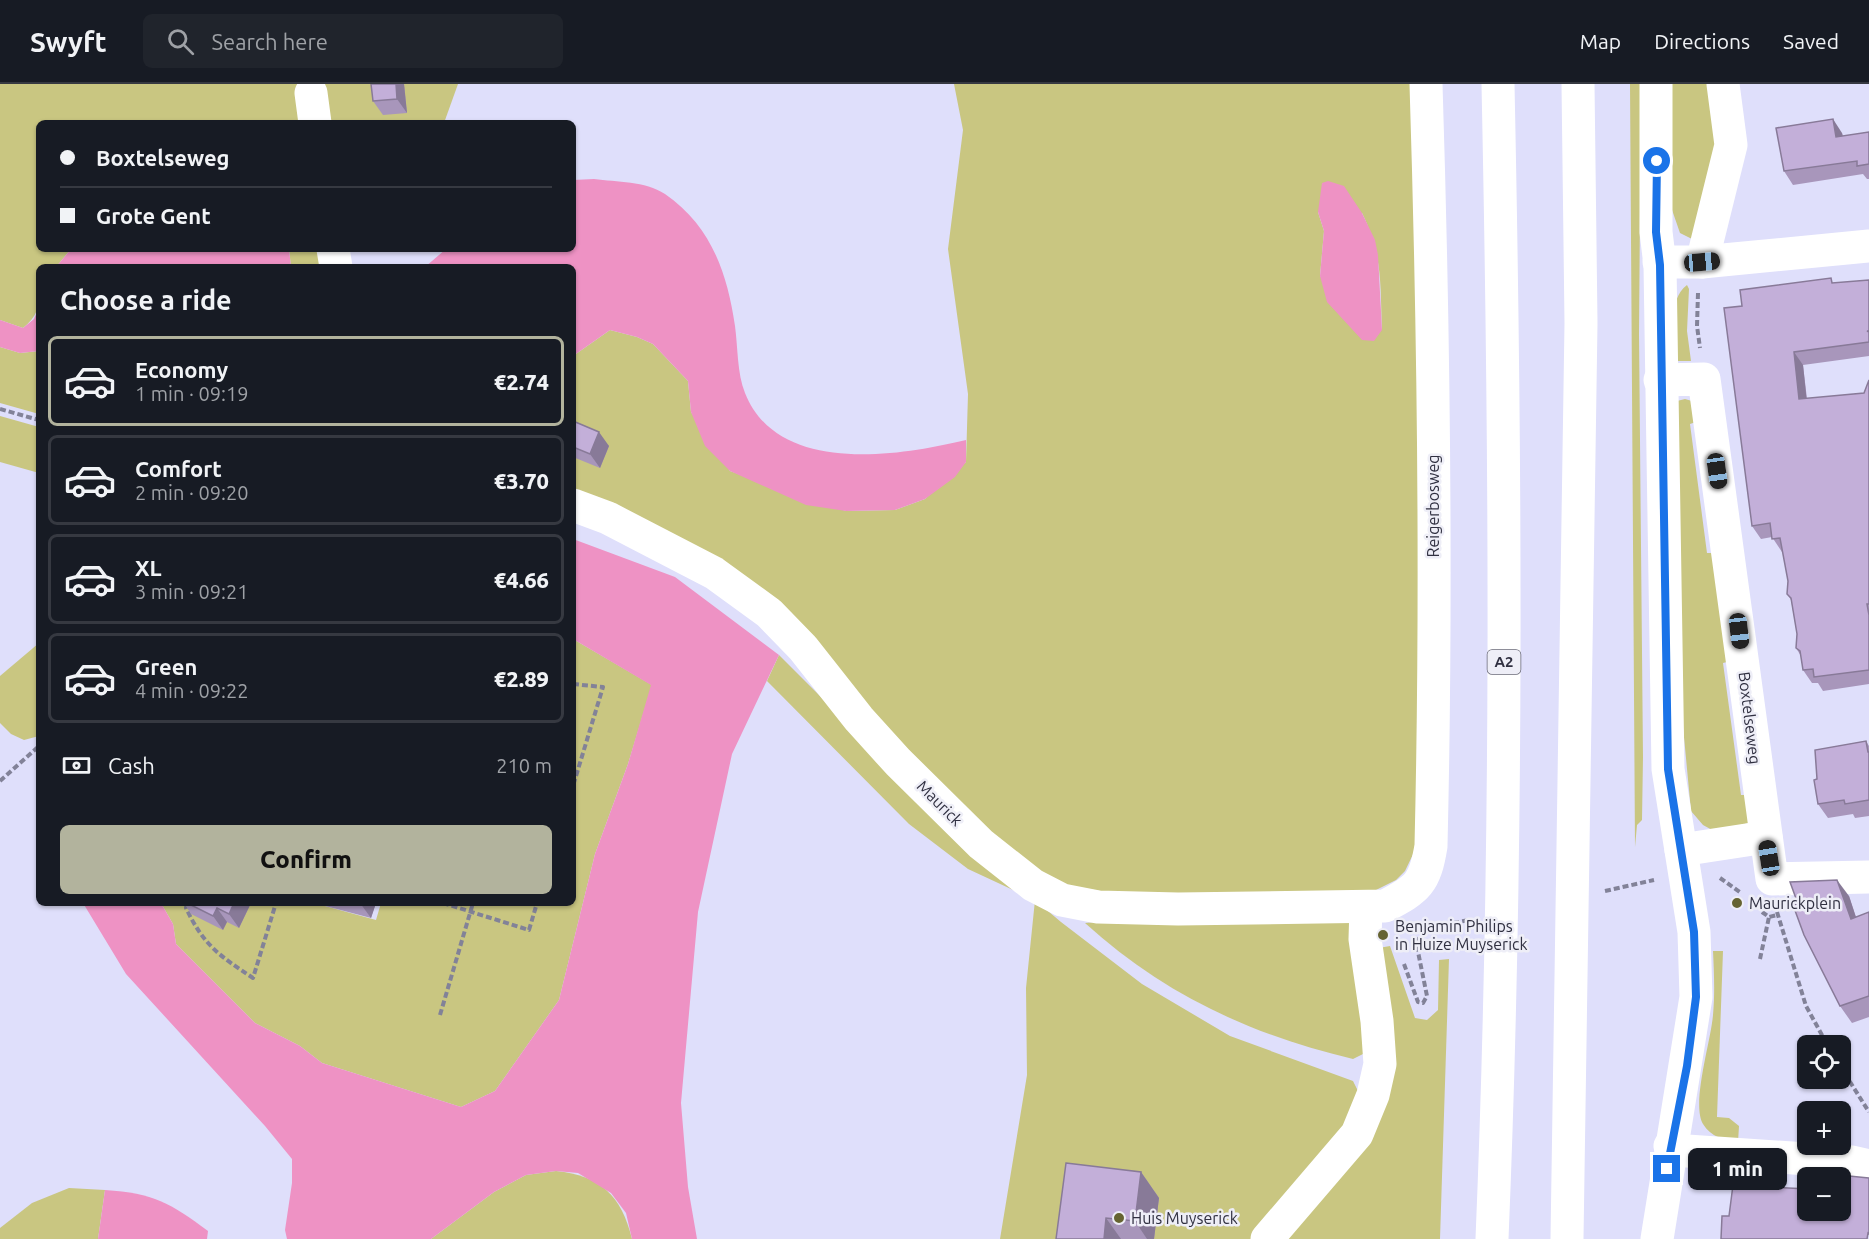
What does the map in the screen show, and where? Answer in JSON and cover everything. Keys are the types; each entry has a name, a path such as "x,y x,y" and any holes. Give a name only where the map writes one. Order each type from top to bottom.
{"main road":[{"name":"Reigerbosweg","path":"1375,906 1414,891 1427,872 1431,846 1434,705 1433,522 1431,248 1426,84"},
{"name":"A2","path":"1492,1239 1504,696 1503,335 1498,84"},
{"path":"1567,1239 1581,323 1578,84"},
{"path":"1656,84 1656,232 1659,262 1668,769 1694,932 1696,997 1687,1066 1670,1146 1657,1239"},
{"path":"1702,262 1731,145 1723,84"},
{"path":"1659,262 1702,262 1869,246"},
{"path":"1660,380 1704,379"},
{"name":"Boxtelseweg","path":"1704,379 1772,879 1869,877"},
{"name":"Maurick","path":"576,506 608,518 714,573 769,613 803,648 890,754 973,836 1033,885 1062,900 1098,907 1167,909 1375,906"},
{"path":"1681,850 1766,837"},
{"path":"1267,1239 1357,1134 1373,1095 1380,1064 1377,1022 1365,939 1375,906"},
{"path":"1670,1146 1687,1151 1851,1162 1869,1166"}],"path":[{"path":"1702,262 1697,326 1704,379"},
{"path":"0,409 36,419"},
{"path":"576,684 603,687 576,776"},
{"path":"0,781 36,749"},
{"path":"1712,876 1724,880 1744,895"},
{"path":"186,906 198,934 223,958 254,978 275,906"},
{"path":"453,906 529,930 536,906"},
{"path":"440,1015 472,906"},
{"path":"1777,915 1806,1006 1822,1035"},
{"path":"1760,959 1769,917"},
{"path":"1404,963 1414,996 1418,1002 1423,1003 1427,996 1416,942 1428,928 1442,925"},
{"path":"1851,1083 1869,1112"}],"shaded area":[{"path":"0,84 304,84 308,120 36,120 36,252 68,252 58,264 36,264 36,313 30,322 23,328 0,320"},
{"path":"319,84 458,84 445,120 323,120"},
{"path":"954,84 1413,84 1422,696 1417,846 1405,871 1396,880 1372,892 1147,899 1065,885 1025,866 985,834 808,640 576,499 576,354 610,330 653,344 688,381 691,412 730,471 846,511 895,510 925,499 966,462 968,394 948,249 963,130","holes":["1318,212 1362,213 1369,228 1379,270 1382,330 1320,276 1324,231"]},
{"path":"1630,84 1641,84 1639,334 1643,757 1642,820 1637,825 1635,847"},
{"path":"1672,84 1710,84 1719,144 1694,240 1680,233 1671,207"},
{"path":"594,179 649,187 665,194 694,221 714,252 721,269 732,306 742,385 761,420 784,438 812,449 843,454 908,451 966,440 966,462 955,477 925,499 895,510 846,511 806,505 730,471 705,446 691,412 688,381 653,344 610,330 576,354 576,264 428,264 442,252 576,252 576,180"},
{"path":"1328,181 1344,186 1362,213 1375,240 1378,255 1382,330 1374,341 1362,340 1327,302 1320,276 1324,231 1318,212 1322,183"},
{"path":"68,252 289,252 291,264 58,264"},
{"path":"289,252 324,252 326,264 291,264"},
{"path":"1687,285 1689,289 1687,331 1691,361 1678,361 1674,358 1674,309 1681,292"},
{"path":"36,315 36,351 20,353 0,347 0,320 23,328"},
{"path":"0,347 20,353 36,351 36,413 0,403"},
{"path":"1685,399 1692,401 1699,421 1690,424 1707,553 1717,553 1731,661 1723,663 1741,795 1749,795 1749,823 1714,831 1703,825 1691,811 1682,716 1677,401"},
{"path":"0,416 36,426 36,472 0,462"},
{"path":"576,540 675,577 779,655 732,754 698,912 681,1103 688,1187 697,1239 632,1239 626,1213 611,1193 578,1173 556,1171 526,1175 494,1192 431,1239 287,1239 285,1230 292,1183 292,1159 265,1126 126,974 85,906 163,906 173,924 176,944 255,1023 300,1046 322,1063 461,1107 495,1091 559,1000 595,854 628,764 651,685 576,641"},
{"path":"576,641 652,685 628,764 595,854 559,1000 495,1091 461,1107 322,1063 300,1046 255,1023 176,944 173,924 163,906 325,906 376,920 380,906 576,906"},
{"path":"36,646 36,737 24,740 11,734 0,723 0,676"},
{"path":"779,655 968,844 1034,900 968,869 909,824 767,681"},
{"path":"1035,900 1142,984 1230,1036 1353,1081 1360,1095 1365,1133 1373,949 1390,946 1415,1018 1427,1020 1438,1010 1439,960 1449,959 1440,1239 1000,1239 1027,1075 1026,988"},
{"path":"1338,914 1352,925 1371,1024 1363,1054 1353,1059 1279,1038 1210,1009 1145,971 1085,923 1131,919"},
{"path":"1713,951 1723,951 1717,1117 1729,1118 1739,1126 1738,1142 1714,1135 1703,1124 1700,1115 1700,1088 1713,1015"},
{"path":"556,1171 585,1178 607,1190 622,1211 632,1239 431,1239 494,1192 526,1175"},
{"path":"69,1188 105,1190 98,1239 0,1239 0,1228 32,1203"},
{"path":"105,1190 122,1191 161,1201 208,1231 207,1239 98,1239"}],"building":[{"path":"371,84 396,84 397,99 373,101"},
{"path":"1833,119 1836,137 1869,132 1869,164 1857,166 1857,161 1784,171 1776,128"},
{"path":"1831,278 1832,283 1869,280 1869,331 1867,331 1869,342 1794,352 1799,399 1864,393 1869,380 1869,604 1867,604 1869,670 1814,677 1813,669 1803,670 1800,651 1796,648 1797,634 1791,598 1787,594 1788,581 1780,538 1772,539 1770,523 1752,526 1724,308 1742,306 1740,290"},
{"path":"576,422 599,432 590,454 576,448"},
{"path":"1866,741 1869,752 1869,800 1845,804 1844,800 1818,804 1814,780 1817,779 1815,750"},
{"path":"1837,880 1851,919 1869,912 1869,996 1840,1006 1804,935 1793,905 1798,904 1790,882"},
{"path":"193,906 233,906 229,914 217,908 213,916"},
{"path":"1066,1163 1141,1172 1135,1221 1106,1218 1104,1239 1056,1239"},
{"path":"1851,1176 1869,1178 1869,1234 1867,1239 1721,1239 1722,1216 1729,1216 1733,1185 1752,1186 1758,1180 1765,1187 1797,1188 1797,1221 1851,1221"}],"place":[{"name":"Maurickplein","path":"1737,903"},
{"name":"Benjamin Philips in Huize Muyserick","path":"1383,935"},
{"name":"Huis Muyserick","path":"1119,1218"}],"route":[{"path":"1657,161 1656,232 1660,265 1660,380 1668,769 1694,932 1696,997 1687,1066 1667,1169"}]}
